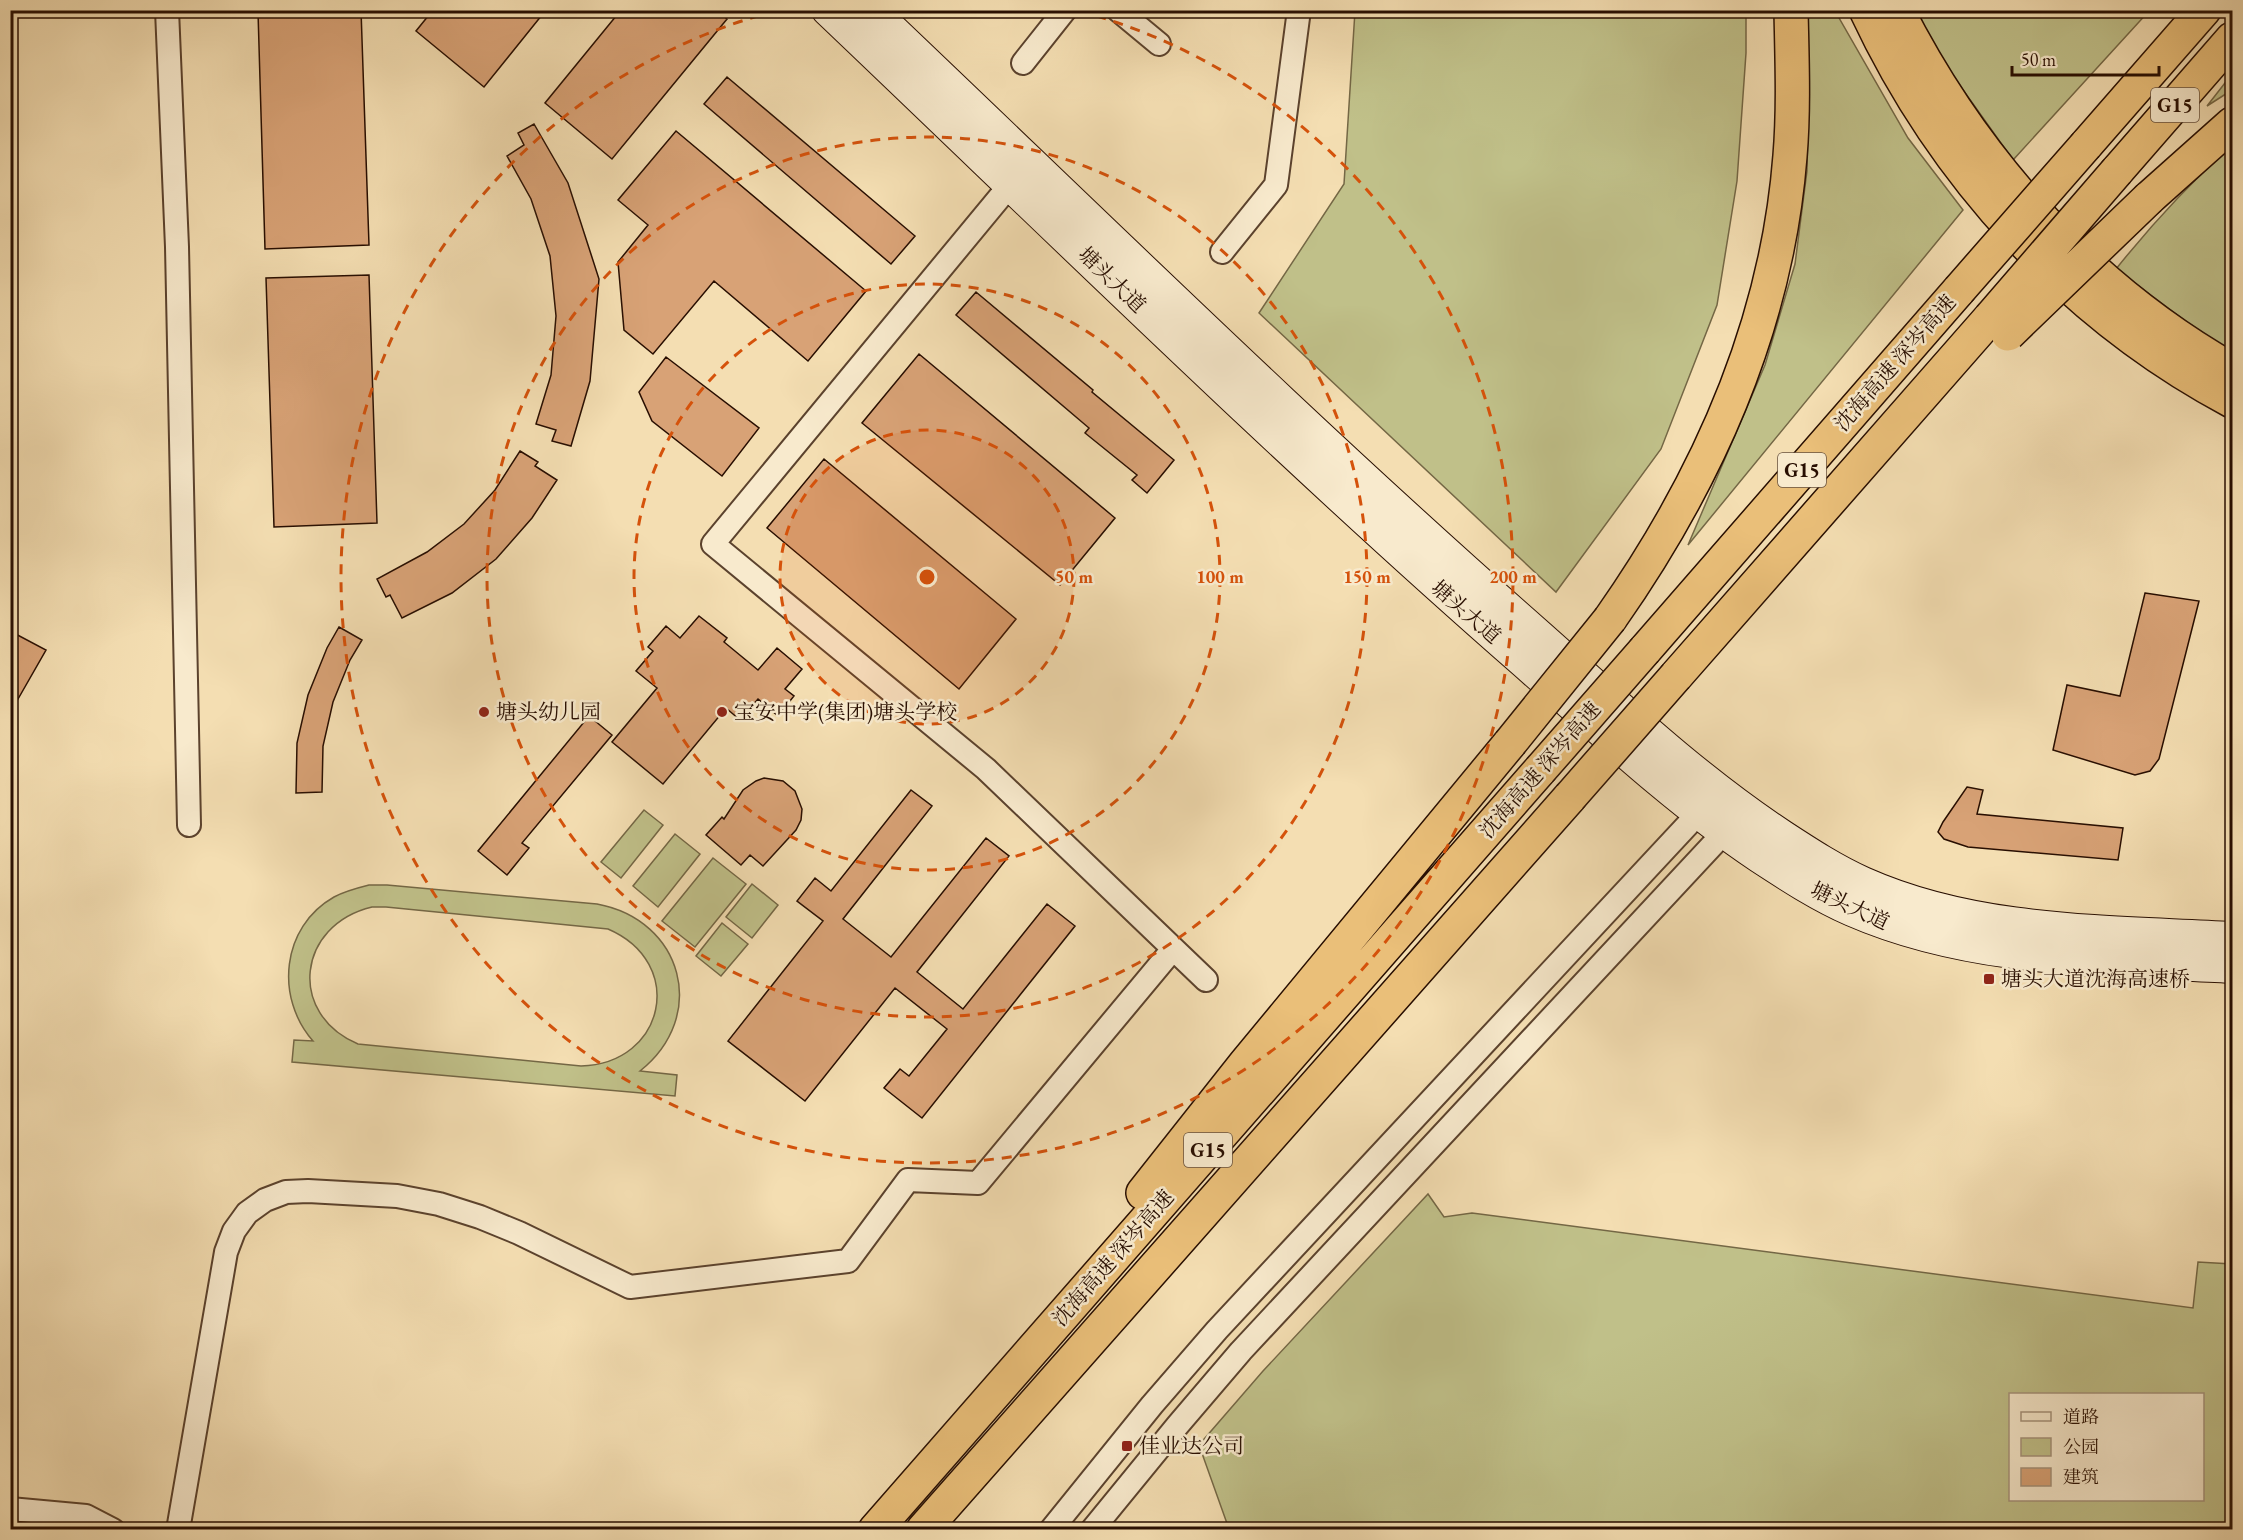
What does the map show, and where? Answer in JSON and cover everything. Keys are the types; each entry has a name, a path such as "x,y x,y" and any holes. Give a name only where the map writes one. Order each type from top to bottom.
{"highway":[{"path":"986,1402 1178,1148 1610,619 1644,570 1688,494 1720,428 1745,367 1760,322 1774,263 1790,155 1791,10"},
{"path":"1866,10 1902,80 1935,132 1974,186 2019,237 2055,274 2127,335 2203,386 2232,401"},
{"path":"1897,10 1923,60 1952,107 1994,164 2041,218 2105,281 2143,311 2232,370"},
{"name":"沈海高速 深岑高速","path":"875,1530 2204,10"},
{"name":"沈海高速 深岑高速","path":"923,1530 1808,525 1999,326 2117,171 2232,39"},
{"path":"1999,326 2232,124"}],"main road":[{"name":"塘头大道","path":"828,10 1021,173 1321,439 1445,554 1659,741 1709,802 1735,821 1786,874 1848,909 1905,931 1962,945 2020,954 2232,967"},
{"name":"塘头大道","path":"871,10 1021,173"},
{"name":"塘头大道","path":"1735,821 1810,855 1861,882 1914,903 1968,917 2023,925 2232,938"}],"street":[{"path":"167,10 177,247 189,825"},
{"path":"1023,63 1065,10"},
{"path":"1118,10 1159,44"},
{"path":"1222,252 1276,185 1299,10"},
{"path":"1021,173 713,544 986,769 1206,980"},
{"path":"1051,1530 1217,1329 1709,802"},
{"path":"1092,1530 1162,1442 1241,1351 1735,821"},
{"path":"178,1530 226,1252 240,1222 247,1213 265,1200 286,1192 308,1191 397,1196 439,1204 519,1233 630,1287 848,1261 908,1180 978,1183 1173,949"},
{"path":"10,1509 86,1516 113,1530"}],"green space":[{"path":"1355,11 1746,11 1746,53 1737,181 1717,305 1661,449 1556,592 1259,313 1344,184"},
{"path":"1808,11 1835,11 1908,138 1963,210 1688,545 1765,365 1795,264 1807,171"},
{"path":"1913,11 2149,11 2013,160 1946,66"},
{"path":"2232,74 2232,90 2207,106"},
{"path":"2232,145 2232,352 2184,320 2116,269 2172,204"},
{"path":"644,810 663,825 621,878 601,862"},
{"path":"675,834 700,854 658,907 633,886"},
{"path":"713,858 746,884 695,947 662,921"},
{"path":"752,884 778,905 752,938 726,917"},
{"path":"369,885 597,904 626,914 650,929 667,949 677,973 679,998 674,1024 661,1049 640,1071 677,1075 675,1096 292,1062 294,1040 313,1041 301,1024 293,1005 289,984 289,964 294,944 303,926 316,910 338,895","holes":["372,907 608,929 633,945 649,964 656,987 656,1010 647,1031 632,1049 610,1061 581,1066 358,1044 335,1030 320,1012 311,992 310,971 316,950 328,932 347,917"]},
{"path":"722,923 748,944 721,976 696,956"},
{"path":"1428,1194 1444,1217 1472,1213 2193,1308 2198,1262 2232,1264 2232,1529 1229,1529 1199,1445 1263,1371"}],"building":[{"path":"361,10 369,245 265,249 258,12"},
{"path":"433,10 546,10 484,87 416,31"},
{"path":"621,10 716,10 727,19 612,159 545,103"},
{"path":"727,77 915,236 891,264 704,104"},
{"path":"534,124 568,183 599,279 590,381 571,446 552,441 556,430 536,424 551,375 556,316 550,256 531,199 507,156 524,145 518,133"},
{"path":"676,131 866,291 808,361 714,281 653,354 624,330 618,262 648,225 618,200"},
{"path":"369,275 377,523 274,527 266,278"},
{"path":"976,292 1174,460 1147,493 1132,480 1137,475 1085,433 1089,428 956,315"},
{"path":"919,354 1115,518 1060,585 862,423"},
{"path":"666,357 759,428 722,476 652,421 639,392"},
{"path":"520,451 538,462 535,466 557,480 532,518 496,559 452,593 402,618 390,595 386,597 377,579 427,552 464,524 495,490"},
{"path":"824,459 1016,619 959,689 767,528"},
{"path":"2145,593 2199,601 2159,759 2150,771 2135,775 2053,750 2067,685 2120,696"},
{"path":"699,616 727,638 724,642 758,670 777,648 802,669 785,689 794,696 778,716 758,699 740,720 726,708 663,784 612,742 657,688 636,671 653,651 648,647 666,626 680,638"},
{"path":"339,627 362,640 350,660 333,702 323,746 322,792 296,793 297,743 308,695 327,648"},
{"path":"10,631 46,650 10,713"},
{"path":"589,716 612,735 522,843 529,848 507,875 478,851"},
{"path":"764,778 783,781 795,791 802,809 801,820 796,830 763,866 750,855 741,865 706,835 722,817 724,819 743,790"},
{"path":"1967,787 1983,790 1977,814 2123,828 2118,860 1968,847 1944,839 1938,832"},
{"path":"911,790 932,806 843,919 891,957 986,838 1009,856 917,972 963,1009 1047,904 1075,926 922,1118 884,1088 900,1069 909,1076 947,1029 895,988 805,1101 728,1041 823,921 797,901 815,878 831,891"}],"place":[{"name":"塘头幼儿园","path":"484,712"},
{"name":"宝安中学(集团)塘头学校","path":"722,712"},
{"name":"塘头大道沈海高速桥","path":"1989,979"},
{"name":"佳业达公司","path":"1127,1446"}]}
